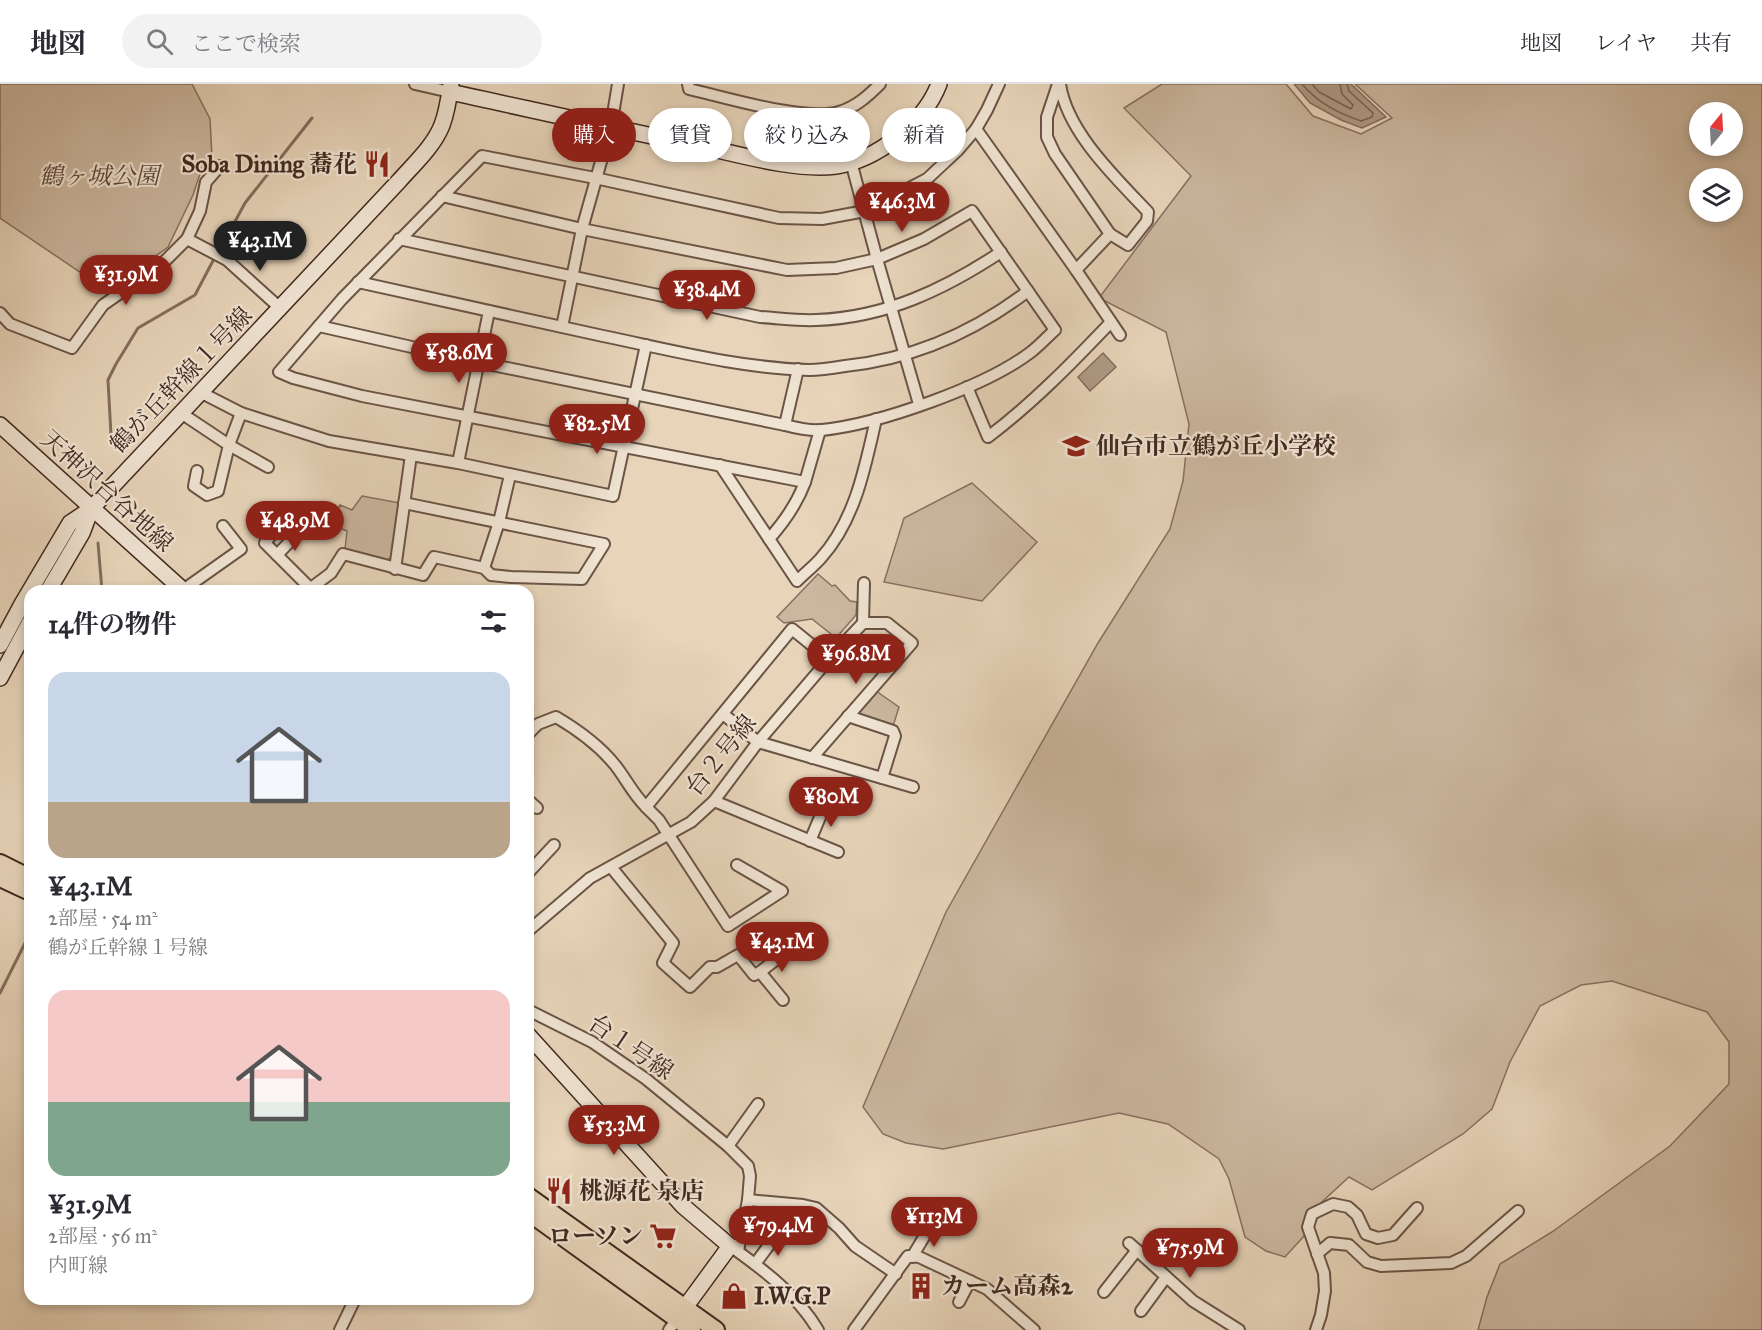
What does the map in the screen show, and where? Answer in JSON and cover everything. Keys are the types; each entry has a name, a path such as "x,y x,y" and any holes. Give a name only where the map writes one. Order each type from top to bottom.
{"main road":[{"path":"0,863 24,875"},
{"path":"0,878 24,889"},
{"path":"534,1201 677,1319 716,1330"},
{"path":"534,1216 692,1330"}],"street":[{"path":"415,84 451,88 552,112"},
{"path":"614,108 618,84"},
{"path":"688,84 689,89 772,108"},
{"path":"848,108 863,100 880,84"},
{"path":"870,153 883,148 914,124 939,84"},
{"path":"805,482 362,396 293,378 279,372 358,282 482,156 779,218 822,219 865,210 927,179 958,150 976,129 999,84"},
{"path":"1059,84 1075,123 1092,149 1148,212 1147,221 1128,245 1110,234 1054,154 1047,137 1047,117 1059,84"},
{"name":"鶴が丘幹線１号線","path":"91,508 421,156 441,128 451,88"},
{"path":"976,129 1077,270 1120,335"},
{"path":"636,131 744,154"},
{"path":"562,327 582,229 601,162"},
{"path":"785,162 804,166 837,166 849,162"},
{"path":"852,162 877,259 919,404"},
{"path":"0,313 10,324 72,348 103,304 163,263 188,239 200,211 206,182 220,166"},
{"path":"319,326 478,362 785,425 820,430 876,419 967,387 1003,370 1031,352 1055,330 972,210 924,239 877,259 836,268 787,270 582,229 442,196"},
{"path":"1077,270 1110,234"},
{"path":"188,239 224,259 280,308"},
{"path":"399,239 760,317 816,320 892,308 930,294 1001,252"},
{"path":"358,282 752,366 811,370 870,364 944,341 977,326 1028,291"},
{"path":"458,463 489,311"},
{"path":"967,387 988,437 1050,385 1111,322"},
{"path":"201,392 241,413 329,441 458,463 613,496 646,345"},
{"path":"785,425 798,369"},
{"path":"181,413 229,446 268,466"},
{"path":"197,471 194,486 207,495 218,491 229,446 241,413"},
{"path":"720,465 797,580 820,559 836,538 854,502 865,468 876,419"},
{"name":"天神沢台谷地線","path":"0,425 178,585"},
{"path":"769,539 798,502 820,430"},
{"path":"395,569 411,455"},
{"path":"484,568 499,522 510,474"},
{"path":"315,585 331,573 343,554 423,575 434,557 484,568 491,574 511,577 582,579 604,544 404,503"},
{"path":"52,585 82,533 91,508"},
{"path":"34,585 70,523 91,508"},
{"path":"270,520 269,526 273,533 265,543 304,585"},
{"path":"191,585 241,549 223,526"},
{"path":"277,555 299,532"},
{"path":"812,758 912,643 887,623 863,623 864,583"},
{"path":"0,645 24,603"},
{"name":"台２号線","path":"534,926 590,878 691,822 714,801 758,742 863,623"},
{"path":"646,807 792,629 829,659"},
{"path":"0,678 24,633"},
{"path":"723,714 758,742 912,787"},
{"path":"848,716 893,731 895,736 882,778"},
{"path":"534,728 556,717 579,731 615,765 634,795 659,820 728,926 782,891 737,865"},
{"path":"714,801 838,852"},
{"path":"810,841 825,805"},
{"path":"534,867 554,845"},
{"path":"611,867 673,944 663,963 690,987 710,967 717,967 738,955 754,975 787,951"},
{"path":"760,972 783,1000"},
{"name":"台１号線","path":"534,1013 592,1042 646,1079 728,1146 748,1166 750,1176 748,1200 734,1249"},
{"path":"534,1042 683,1206 788,1291 809,1314 818,1330"},
{"path":"728,1146 758,1104"},
{"path":"748,1200 816,1208 855,1246 896,1274"},
{"path":"1316,1330 1325,1292 1324,1274 1308,1227 1312,1214 1332,1204 1347,1207 1356,1215 1366,1234 1378,1238 1393,1234 1417,1208"},
{"path":"1317,1254 1330,1243 1349,1245 1367,1262 1381,1266 1450,1263 1466,1256 1518,1211"},
{"path":"912,1257 927,1232"},
{"path":"755,1264 778,1233"},
{"path":"1104,1292 1133,1246 1193,1301 1239,1330"},
{"path":"677,1319 734,1249"},
{"path":"854,1330 908,1256 918,1257 987,1289 1034,1330"},
{"path":"1141,1311 1166,1277"},
{"path":"958,1302 970,1281"},
{"path":"340,1330 352,1305"}],"green space":[{"name":"鶴ヶ城公園","path":"0,84 192,84 210,119 212,157 203,165 193,195 168,247 128,276 93,281 0,218"},
{"path":"1162,84 1286,84 1313,116 1361,134 1392,118 1355,84 1762,84 1762,1330 1478,1330 1487,1297 1500,1264 1552,1232 1670,1146 1729,1084 1729,1042 1707,1012 1612,981 1581,985 1540,1006 1510,1062 1492,1109 1463,1134 1372,1190 1349,1177 1310,1213 1303,1223 1305,1235 1285,1257 1266,1251 1245,1237 1229,1179 1219,1159 1168,1124 1119,1113 943,1149 906,1143 883,1134 863,1107 946,912 1098,643 1170,529 1183,481 1189,424 1166,332 1099,298 1191,176 1124,108"},
{"path":"972,483 1037,542 982,601 884,582 904,518"},
{"path":"362,496 400,503 392,556 386,561 345,549 347,531 329,524 340,505 352,510"},
{"path":"818,574 832,586 835,585 850,601 857,602 856,615 836,638 812,619 784,623 777,617"},
{"path":"876,691 899,707 893,726 855,715"}],"water":[{"path":"1294,84 1351,84 1386,117 1362,128 1341,120 1310,103"},
{"path":"1103,353 1116,367 1090,391 1078,377"}],"waterway":[{"path":"219,251 245,203 312,118"},
{"path":"111,435 108,380 116,364 138,328 195,295 215,257"},
{"path":"98,543 102,585"},
{"path":"0,993 24,945"}],"place":[{"name":"Soba Dining 蕎花","path":"377,164"},
{"name":"仙台市立鶴が丘小学校","path":"1076,446"},
{"name":"桃源花 泉店","path":"559,1191"},
{"name":"ローソン","path":"663,1236"},
{"name":"カーム高森2","path":"921,1286"},
{"name":"I.W.G.P","path":"734,1296"}]}
